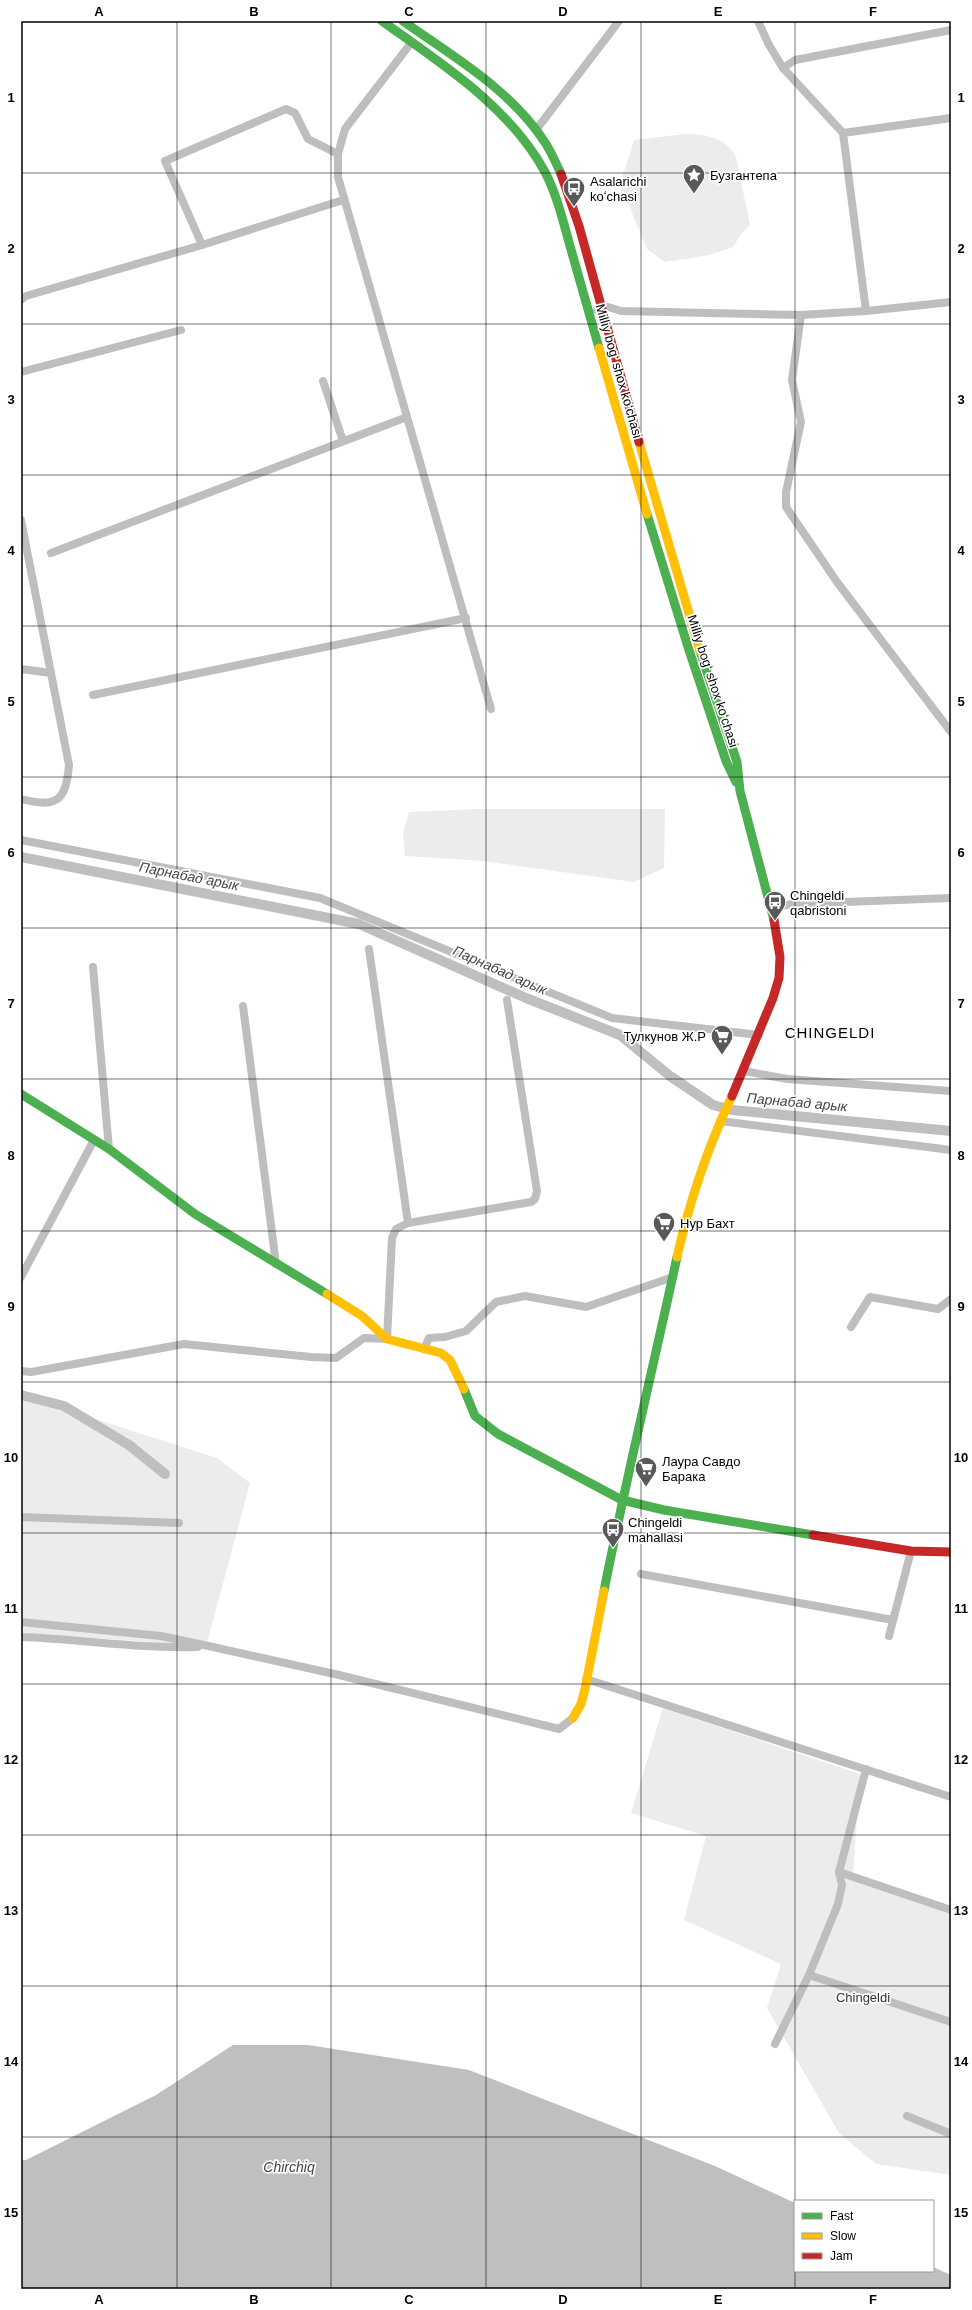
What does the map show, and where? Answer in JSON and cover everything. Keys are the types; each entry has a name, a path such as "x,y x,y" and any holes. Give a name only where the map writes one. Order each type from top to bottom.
{"main road":[{"name":"Milliy bog‘ shox ko‘chasi","path":"382,21 496,109 525,140 536,155 549,178 558,203 631,462 716,733 726,761 740,791"},
{"name":"Milliy bog‘ shox ko‘chasi","path":"403,21 487,81 513,104 536,130 554,159 571,196 601,309 698,644 737,762 740,791 775,922 781,969 773,998 744,1071 728,1102 710,1143 685,1221 647,1397 626,1475 583,1699 574,1718"},
{"path":"631,462 644,459"},
{"path":"21,1094 109,1149 195,1214 362,1316 387,1339 442,1353 450,1360 475,1416 498,1434 622,1500 664,1510 911,1551 951,1552"}],"street":[{"path":"536,130 619,21"},
{"path":"758,21 769,45 783,68 843,133 866,311"},
{"path":"783,68 795,60 951,30"},
{"path":"412,43 348,125 342,137 338,154 338,177 343,200 466,618 491,709"},
{"path":"202,245 165,161 286,109 295,113 308,139 338,154"},
{"path":"843,133 951,118"},
{"path":"21,300 26,296 202,245 343,200"},
{"path":"588,312 608,307 621,311 800,315 866,311 951,302"},
{"path":"800,315 792,380 801,422 786,492 786,507 837,582 951,732"},
{"path":"21,372 181,330"},
{"path":"323,381 343,441"},
{"path":"51,553 407,417"},
{"path":"21,520 68,765 68,783 62,795 52,802 40,804 21,799"},
{"path":"93,695 466,618"},
{"path":"21,669 50,673"},
{"path":"21,840 320,898 612,1018 759,1034"},
{"path":"772,908 792,904 951,898"},
{"path":"369,949 408,1223"},
{"path":"93,967 109,1149"},
{"path":"21,1371 31,1372 184,1344 311,1357 336,1358 360,1339 387,1339 392,1238 396,1229 408,1223 531,1202 535,1199 537,1191 507,1000"},
{"path":"243,1006 276,1264"},
{"path":"744,1071 787,1079 951,1092"},
{"path":"720,1121 951,1150"},
{"path":"21,1277 94,1140"},
{"path":"424,1349 429,1338 445,1337 466,1331 496,1302 525,1296 586,1306 672,1277"},
{"path":"852,1327 870,1297 938,1309 951,1299"},
{"path":"21,1517 179,1523"},
{"path":"889,1636 911,1551"},
{"path":"641,1574 893,1620"},
{"path":"21,1622 161,1636 339,1674 559,1729 574,1718"},
{"path":"21,1637 62,1638 165,1648 213,1647"},
{"path":"586,1679 951,1797"},
{"path":"775,2044 809,1975 838,1904 842,1885 839,1872 866,1769"},
{"path":"839,1872 951,1910"},
{"path":"809,1975 951,2022"},
{"path":"907,2116 951,2134"}],"green space":[{"path":"686,134 715,138 727,145 732,151 736,157 750,225 742,233 733,247 710,255 665,262 647,249 620,184 634,140"},
{"path":"476,809 665,809 664,868 634,882 482,861 405,856 403,833 409,812"},
{"path":"21,1400 92,1418 217,1458 250,1483 207,1643 169,1643 21,1633"},
{"name":"Chingeldi","path":"663,1708 860,1774 853,1875 951,1910 951,2175 876,2164 839,2133 767,2008 781,1964 684,1920 706,1836 631,1813"}],"water":[{"name":"Chirchiq","path":"233,2045 308,2045 469,2070 715,2166 794,2203 794,2272 934,2272 934,2267 951,2275 951,2289 21,2289 21,2160 26,2160 156,2095"}],"waterway":[{"name":"Парнабад арык","path":"21,857 359,924 526,998 620,1035 670,1076 713,1105 732,1110 951,1131"},
{"path":"21,1395 64,1406 129,1445 165,1474"}],"traffic: fast":[{"path":"382,21 428,53 472,88 513,127 530,148 545,172 556,199 599,348"},
{"path":"403,21 479,75 515,105 544,141 561,174"},
{"path":"647,514 688,647 726,761 736,782"},
{"path":"700,651 737,762 740,791 774,920"},
{"path":"21,1094 109,1149 195,1214 327,1294"},
{"path":"604,1591 630,1465 677,1257"},
{"path":"464,1389 475,1416 498,1434 622,1500 664,1510 813,1535"}],"traffic: slow":[{"path":"599,348 647,514"},
{"path":"639,442 700,651"},
{"path":"677,1257 700,1175 732,1096"},
{"path":"327,1294 362,1316 387,1339 441,1353 450,1360 464,1389"},
{"path":"573,1718 581,1704 585,1689 604,1591"}],"traffic: jam":[{"path":"561,174 579,226 639,442"},
{"path":"732,1096 773,998 779,978 780,957 774,920"},
{"path":"813,1535 911,1551 951,1552"}],"place":[{"name":"Бузгантепа","path":"694,194"},
{"name":"Asalarichi koʻchasi","path":"574,208"},
{"name":"Chingeldi qabristoni","path":"775,922"},
{"name":"Тулкунов Ж.Р","path":"722,1056"},
{"name":"Нур Бахт","path":"664,1242"},
{"name":"Лаура Савдо Барака","path":"646,1488"},
{"name":"Chingeldi mahallasi","path":"613,1548"}],"district":[{"name":"CHINGELDI","path":"830,1032"}]}
